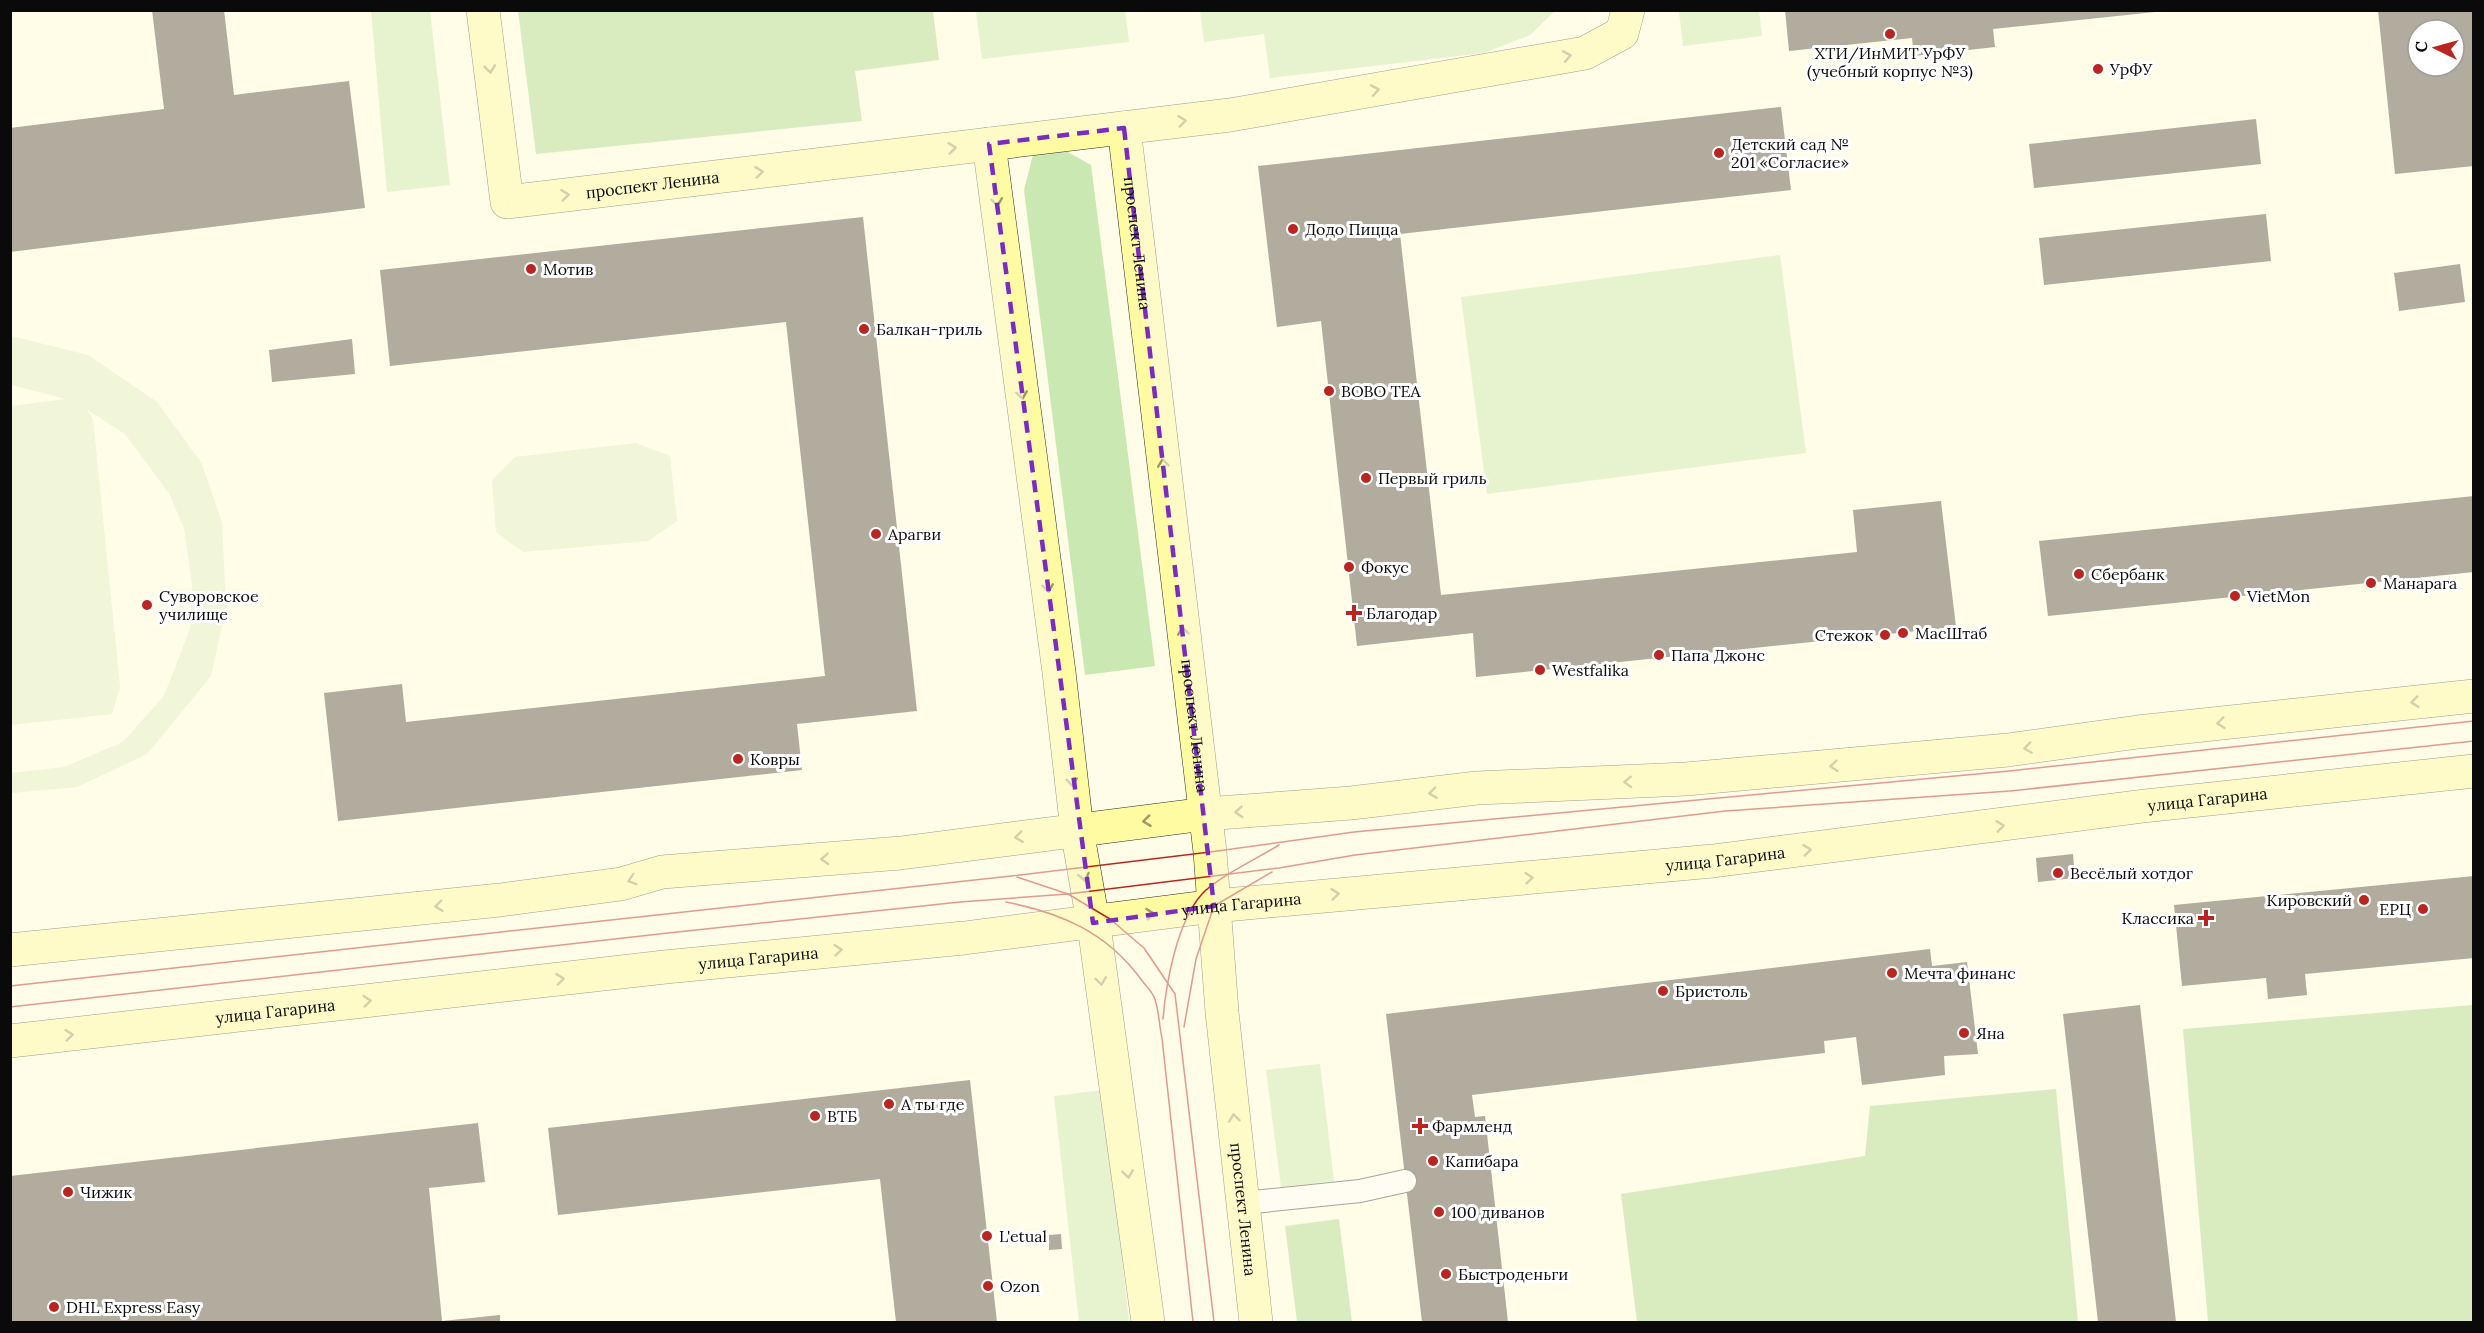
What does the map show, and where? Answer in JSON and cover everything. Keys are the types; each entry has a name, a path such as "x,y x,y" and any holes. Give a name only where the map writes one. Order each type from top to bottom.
{"main road":[{"name":"проспект Ленина","path":"483,10 507,202 1230,115 1585,53 1622,33 1628,10"},
{"name":"проспект Ленина","path":"1124,128 1205,814 1222,1012 1256,1323"},
{"path":"989,144 1062,694 1077,830 1093,923 1148,1323"},
{"path":"10,950 500,900 621,884 662,872 901,853 1205,814 1351,803 1477,788 1686,779 2008,750 2138,732 2474,696"},
{"name":"улица Гагарина","path":"10,1041 665,967 964,938 1214,906 1713,861 2144,806 2474,771"}],"lane":[{"path":"1244,1203 1360,1191 1405,1181"}],"highlighted area":[{"path":"1124,128 1214,906 1093,923 989,144"}],"green space":[{"path":"1200,10 1555,11 1530,35 1484,53 1270,78 1264,34 1204,42"},
{"path":"371,11 430,11 450,185 387,192"},
{"path":"518,11 933,11 939,60 855,71 862,121 536,154"},
{"path":"976,11 1125,11 1129,42 982,59"},
{"path":"1679,11 1759,11 1762,36 1683,46"},
{"path":"1064,150 1091,165 1155,666 1085,675 1024,190 1033,155"},
{"path":"1780,255 1806,453 1487,494 1461,297"},
{"path":"11,336 88,355 157,402 202,464 222,523 226,607 211,676 147,754 77,787 11,793 11,773 64,767 123,742 164,696 190,629 192,584 184,528 169,493 125,434 86,409 93,419 120,687 112,714 11,725 11,406 66,399 11,385"},
{"path":"636,443 670,456 677,521 648,541 523,552 496,532 492,480 515,457"},
{"path":"2473,1005 2473,1322 2208,1322 2183,1029"},
{"path":"1320,1064 1334,1181 1281,1187 1266,1070"},
{"path":"2056,1089 2078,1322 1637,1322 1621,1194 1865,1156 1870,1106"},
{"path":"1104,1090 1129,1322 1079,1322 1054,1096"},
{"path":"1339,1219 1352,1322 1297,1322 1285,1226"}],"building":[{"path":"152,10 224,10 234,95 349,81 365,208 10,252 10,128 164,109"},
{"name":"ХТИ/ИнМИТ УрФУ (учебный корпус №3)","path":"1785,10 2155,10 2155,12 1993,29 1995,47 1914,56 1912,38 1789,51"},
{"path":"2378,10 2474,10 2474,166 2395,174"},
{"path":"1781,107 1791,190 1400,234 1441,595 1857,552 1853,510 1941,501 1956,627 1476,677 1473,633 1357,646 1321,321 1277,327 1258,166"},
{"path":"2256,119 2261,164 2034,188 2029,144"},
{"path":"2266,214 2271,261 2044,285 2039,238"},
{"path":"863,217 917,711 797,724 802,770 338,821 324,693 402,684 406,722 825,676 786,322 390,366 380,270"},
{"path":"2460,264 2465,302 2399,311 2394,273"},
{"path":"352,339 355,374 272,382 269,350"},
{"path":"2474,496 2474,572 2048,616 2039,541"},
{"path":"2073,854 2075,878 2038,882 2036,858"},
{"path":"2474,876 2474,958 2305,974 2307,995 2268,999 2266,978 2182,986 2174,905"},
{"path":"1930,949 1932,966 1967,962 1978,1054 1944,1056 1945,1075 1862,1085 1856,1037 1824,1041 1825,1053 1472,1095 1475,1117 1485,1116 1508,1322 1422,1322 1386,1014"},
{"path":"2140,1005 2176,1322 2098,1322 2063,1014"},
{"path":"970,1080 997,1322 896,1322 880,1179 558,1215 548,1128"},
{"path":"478,1123 485,1182 429,1188 442,1321 500,1315 500,1322 10,1322 10,1176"},
{"path":"1061,1234 1062,1249 1049,1250 1049,1235"}],"tram line":[{"path":"10,986 1011,876 1354,832 2009,771 2474,721"},
{"path":"10,1007 668,933 960,902 1068,894 1279,868 1355,855 1725,811 2010,791 2474,741"},
{"path":"1163,1019 1174,954 1179,936 1193,906 1202,894 1217,881 1279,845"},
{"path":"1184,1027 1196,959 1214,906 1272,872"},
{"path":"1017,877 1068,894 1110,919 1144,948 1175,994 1214,1322"},
{"path":"1006,902 1064,919 1097,937 1127,962 1154,997 1162,1038 1193,1322"}],"place":[{"name":"ХТИ/ИнМИТ УрФУ (учебный корпус №3)","path":"1890,34"},
{"name":"УрФУ","path":"2098,69"},
{"name":"Детский сад № 201 «Согласие»","path":"1719,153"},
{"name":"Додо Пицца","path":"1293,229"},
{"name":"Мотив","path":"531,269"},
{"name":"Балкан-гриль","path":"864,329"},
{"name":"BOBO TEA","path":"1329,391"},
{"name":"Первый гриль","path":"1366,478"},
{"name":"Арагви","path":"876,534"},
{"name":"Фокус","path":"1349,567"},
{"name":"Сбербанк","path":"2079,574"},
{"name":"Манарага","path":"2371,583"},
{"name":"VietMon","path":"2235,596"},
{"name":"Суворовское училище","path":"147,605"},
{"name":"Благодар","path":"1354,613"},
{"name":"МасШтаб","path":"1903,633"},
{"name":"Стежок","path":"1885,635"},
{"name":"Папа Джонс","path":"1659,655"},
{"name":"Westfalika","path":"1540,670"},
{"name":"Ковры","path":"738,759"},
{"name":"Весёлый хотдог","path":"2058,873"},
{"name":"Кировский","path":"2364,900"},
{"name":"ЕРЦ","path":"2423,909"},
{"name":"Классика","path":"2206,918"},
{"name":"Мечта финанс","path":"1892,973"},
{"name":"Бристоль","path":"1663,991"},
{"name":"Яна","path":"1964,1033"},
{"name":"А ты где","path":"889,1104"},
{"name":"ВТБ","path":"815,1116"},
{"name":"Фармленд","path":"1420,1126"},
{"name":"Капибара","path":"1433,1161"},
{"name":"Чижик","path":"68,1192"},
{"name":"100 диванов","path":"1439,1212"},
{"name":"L'etual","path":"987,1236"},
{"name":"Быстроденьги","path":"1446,1274"},
{"name":"Ozon","path":"988,1286"},
{"name":"DHL Express Easy","path":"54,1307"}]}
